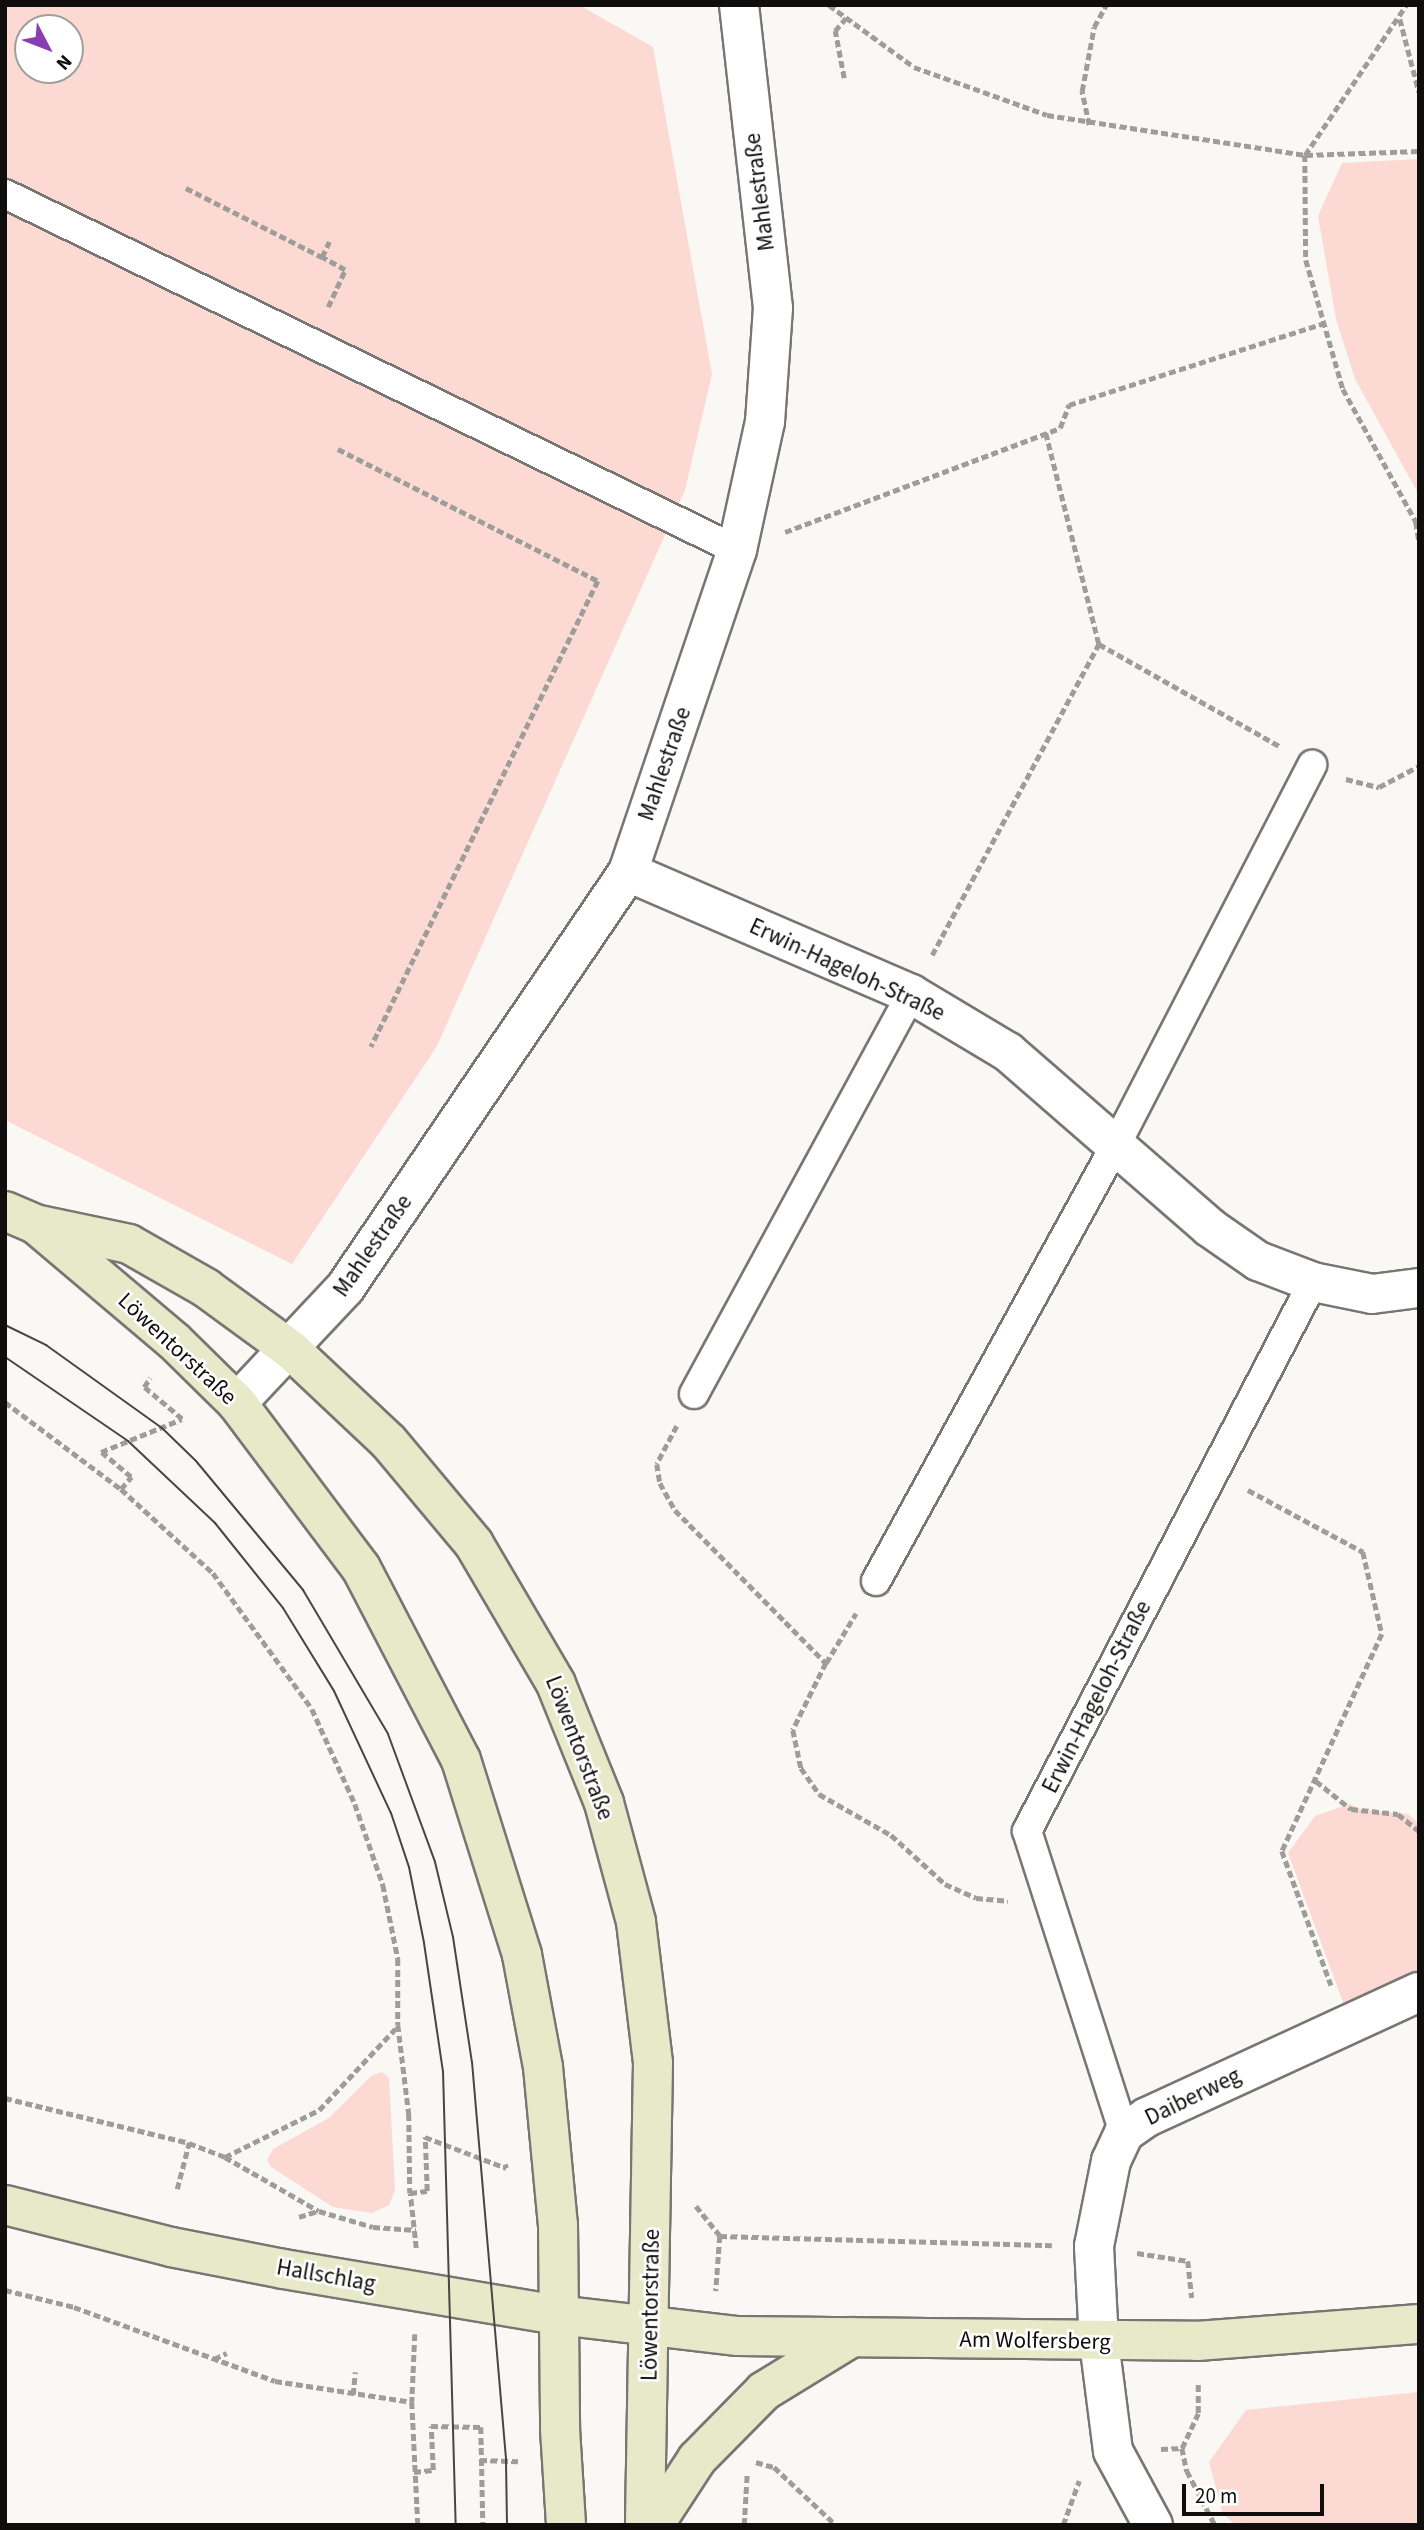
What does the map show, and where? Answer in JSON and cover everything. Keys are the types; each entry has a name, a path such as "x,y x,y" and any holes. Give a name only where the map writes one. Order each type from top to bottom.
{"main road":[{"name":"Löwentorstraße","path":"20,1218 129,1244 206,1288 291,1350 388,1441 474,1544 556,1684 604,1803 636,1922 653,2063 651,2328 645,2525"},
{"name":"Löwentorstraße","path":"20,1218 174,1341 237,1403 361,1568 461,1760 522,1955 543,2067 558,2225 558,2315 566,2525"},
{"name":"Hallschlag","path":"5,2205 171,2246 558,2315 651,2328"},
{"name":"Am Wolfersberg","path":"651,2328 738,2336 1198,2342 1419,2325"},
{"path":"653,2525 697,2459 764,2391 852,2337"}],"street":[{"name":"Mahlestraße","path":"237,1403 291,1350 345,1288 628,872 737,550 765,422 773,308 739,5"},
{"name":"Erwin-Hageloh-Straße","path":"628,872 911,994 1008,1052 1209,1227 1258,1261 1313,1282 1372,1294 1419,1288"},
{"name":"Daiberweg","path":"1153,2525 1113,2451 1099,2342 1094,2246 1111,2161 1125,2133 1147,2118 1419,1992"}],"lane":[{"path":"5,194 737,550"},
{"path":"876,1581 1116,1145 1312,765"},
{"path":"694,1394 911,994"},
{"name":"Erwin-Hageloh-Straße","path":"1125,2133 1027,1831 1313,1282"}],"path":[{"path":"829,5 914,67 1047,115 1089,125 1305,155 1419,151"},
{"path":"1089,125 1082,91 1094,27 1106,5"},
{"path":"1406,5 1400,19 1305,155 1306,260 1343,389 1418,523 1419,540"},
{"path":"844,78 835,31 846,18"},
{"path":"1400,19 1419,92"},
{"path":"186,188 345,270 336,292"},
{"path":"322,257 329,242"},
{"path":"737,550 1060,428 1069,405 1325,323"},
{"path":"911,994 1099,644 1046,433"},
{"path":"338,449 598,582 371,1047"},
{"path":"1099,644 1312,765 1379,788 1419,766"},
{"path":"121,1489 131,1478 101,1452 182,1419 144,1387 174,1341"},
{"path":"694,1394 657,1464 660,1483 675,1510 825,1663"},
{"path":"5,1402 121,1489 213,1573 312,1709 355,1804 383,1885 398,1959 398,2025 410,2115 410,2193"},
{"path":"1213,1472 1363,1552 1382,1634 1282,1851 1346,2025"},
{"path":"876,1581 825,1663 793,1730 801,1768 819,1794 891,1835 944,1884 976,1898 1004,1901 1048,1892"},
{"path":"1316,1781 1351,1809 1398,1814 1419,1831"},
{"path":"225,2157 319,2110 398,2025"},
{"path":"5,2098 189,2143 225,2157 319,2211 373,2227 416,2230"},
{"path":"177,2189 189,2143"},
{"path":"299,2217 319,2211"},
{"path":"720,2236 1094,2246"},
{"path":"5,2290 74,2307 275,2381 412,2402 418,2525"},
{"path":"213,2360 228,2353"},
{"path":"353,2395 355,2372"},
{"path":"414,2472 433,2470 431,2426 481,2427 483,2525"},
{"path":"1182,2448 1187,2471 1215,2525"},
{"path":"746,2458 774,2467 836,2525"},
{"path":"744,2525 746,2468"}],"shaded area":[{"path":"5,5 579,5 653,47 712,374 685,490 437,1046 292,1264 5,1120"},
{"path":"1419,159 1419,495 1355,379 1336,319 1318,216 1342,163"},
{"path":"1350,1804 1363,1810 1408,1814 1419,1824 1419,1992 1351,2024 1288,1853 1315,1816"},
{"path":"382,2072 389,2078 395,2190 389,2205 372,2213 333,2207 271,2167 267,2160 273,2149 329,2118 371,2076"},
{"path":"1419,2392 1419,2525 1236,2525 1223,2514 1209,2462 1246,2410"}],"tram line":[{"path":"5,1325 46,1345 162,1428 196,1461 303,1590 388,1734 435,1862 453,1937 472,2062 506,2461 507,2525"},
{"path":"5,1357 128,1441 215,1523 283,1608 334,1691 391,1813 409,1867 424,1943 443,2071 456,2525"}]}
